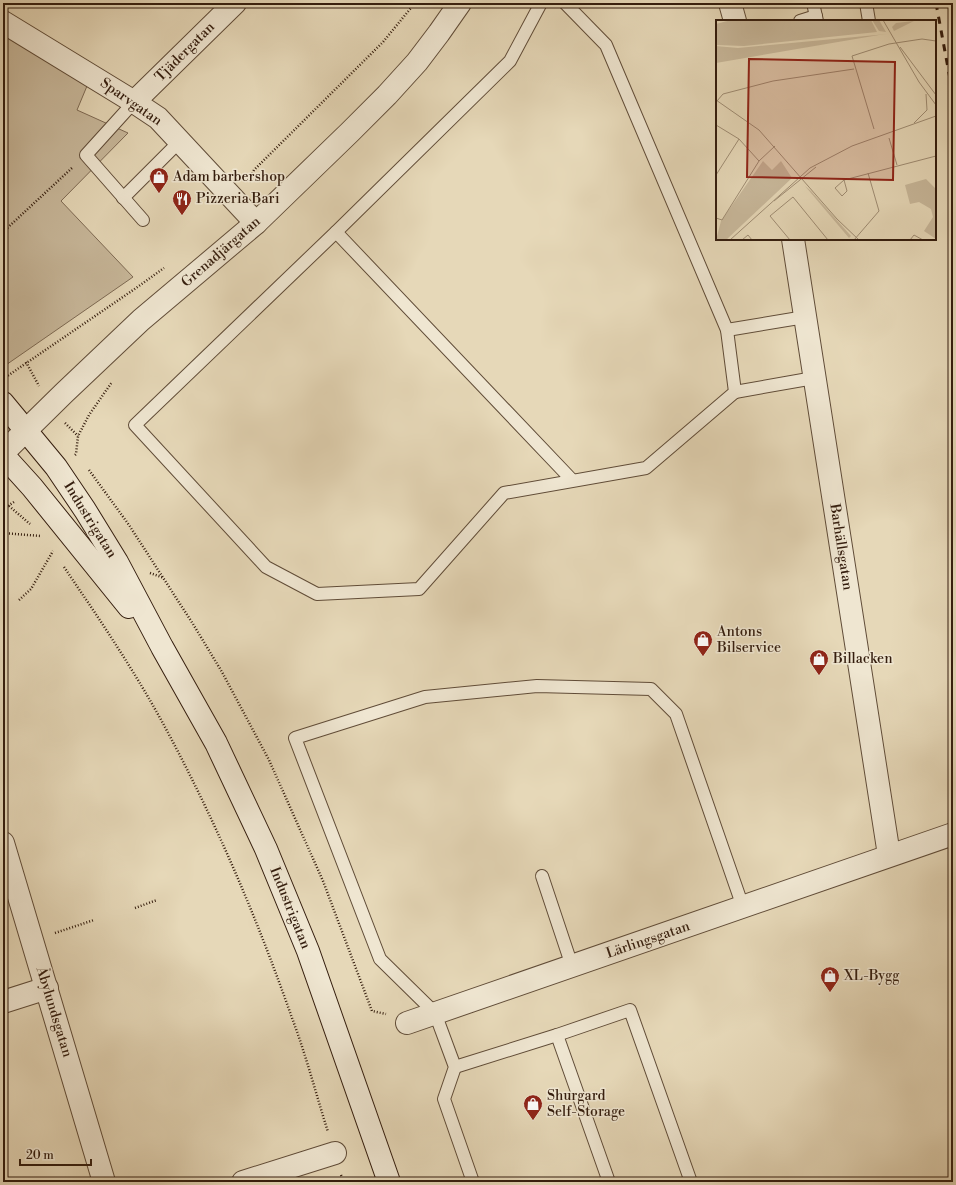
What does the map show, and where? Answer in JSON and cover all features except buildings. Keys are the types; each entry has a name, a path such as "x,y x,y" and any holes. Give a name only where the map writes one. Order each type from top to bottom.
{"street":[{"name":"Tjädergatan","path":"134,102 235,3"},
{"name":"Grenadjärgatan","path":"3,454 64,393 141,320 256,223 350,132 417,62 460,3"},
{"path":"730,3 735,20"},
{"name":"Sparvgatan","path":"3,22 158,118 256,223"},
{"name":"Barhällsgatan","path":"793,240 890,855"},
{"name":"Industrigatan","path":"3,403 56,467 85,510 117,562 216,744 266,848 308,951 389,1182"},
{"name":"Industrigatan","path":"3,454 32,487 162,646"},
{"name":"Lärlingsgatan","path":"407,1023 953,834"},
{"name":"Åbylundsgatan","path":"3,843 104,1182"},
{"path":"3,1002 47,988"},
{"path":"243,1182 335,1153"}],"lane":[{"path":"541,3 510,61 336,232 135,425 266,567 317,594 419,589 504,493 646,468 735,392 814,378"},
{"path":"565,3 606,46 728,330 735,392"},
{"path":"813,3 816,19"},
{"path":"866,3 869,20"},
{"path":"134,102 86,155 143,220"},
{"path":"123,198 180,142"},
{"path":"336,232 572,480"},
{"path":"728,330 805,317"},
{"path":"473,1182 444,1099 455,1067 435,1014 380,959 295,738 425,697 537,686 651,689 676,714 743,907"},
{"path":"542,876 572,966"},
{"path":"455,1067 630,1010 691,1182"},
{"path":"557,1035 609,1182"}],"path":[{"path":"239,205 257,190 251,184 250,178 254,170 383,42 415,3"},
{"path":"3,232 86,155"},
{"path":"3,379 164,268"},
{"path":"3,370 7,375"},
{"path":"76,454 80,459"},
{"path":"84,465 129,525 193,624 222,672 269,760 323,881 372,1011 392,1015 407,1023"},
{"path":"8,506 31,525"},
{"path":"36,531 45,541"},
{"path":"3,533 41,536"},
{"path":"49,546 58,557"},
{"path":"19,600 31,589 54,551"},
{"path":"62,563 138,679 166,728 188,770 239,880 293,1020 344,1182"},
{"path":"135,908 157,900"},
{"path":"32,940 94,920"}],"shaded area":[{"path":"3,35 87,86 77,110 128,133 61,201 133,277 3,367"}],"railway":[{"path":"936,3 953,95"},
{"path":"951,3 953,15"}],"place":[{"name":"Adam barbershop","path":"159,194"},
{"name":"Pizzeria Bari","path":"182,216"},
{"name":"Antons Bilservice","path":"703,657"},
{"name":"Billacken","path":"819,676"},
{"name":"XL-Bygg","path":"830,993"},
{"name":"Shurgard Self-Storage","path":"533,1121"}]}
